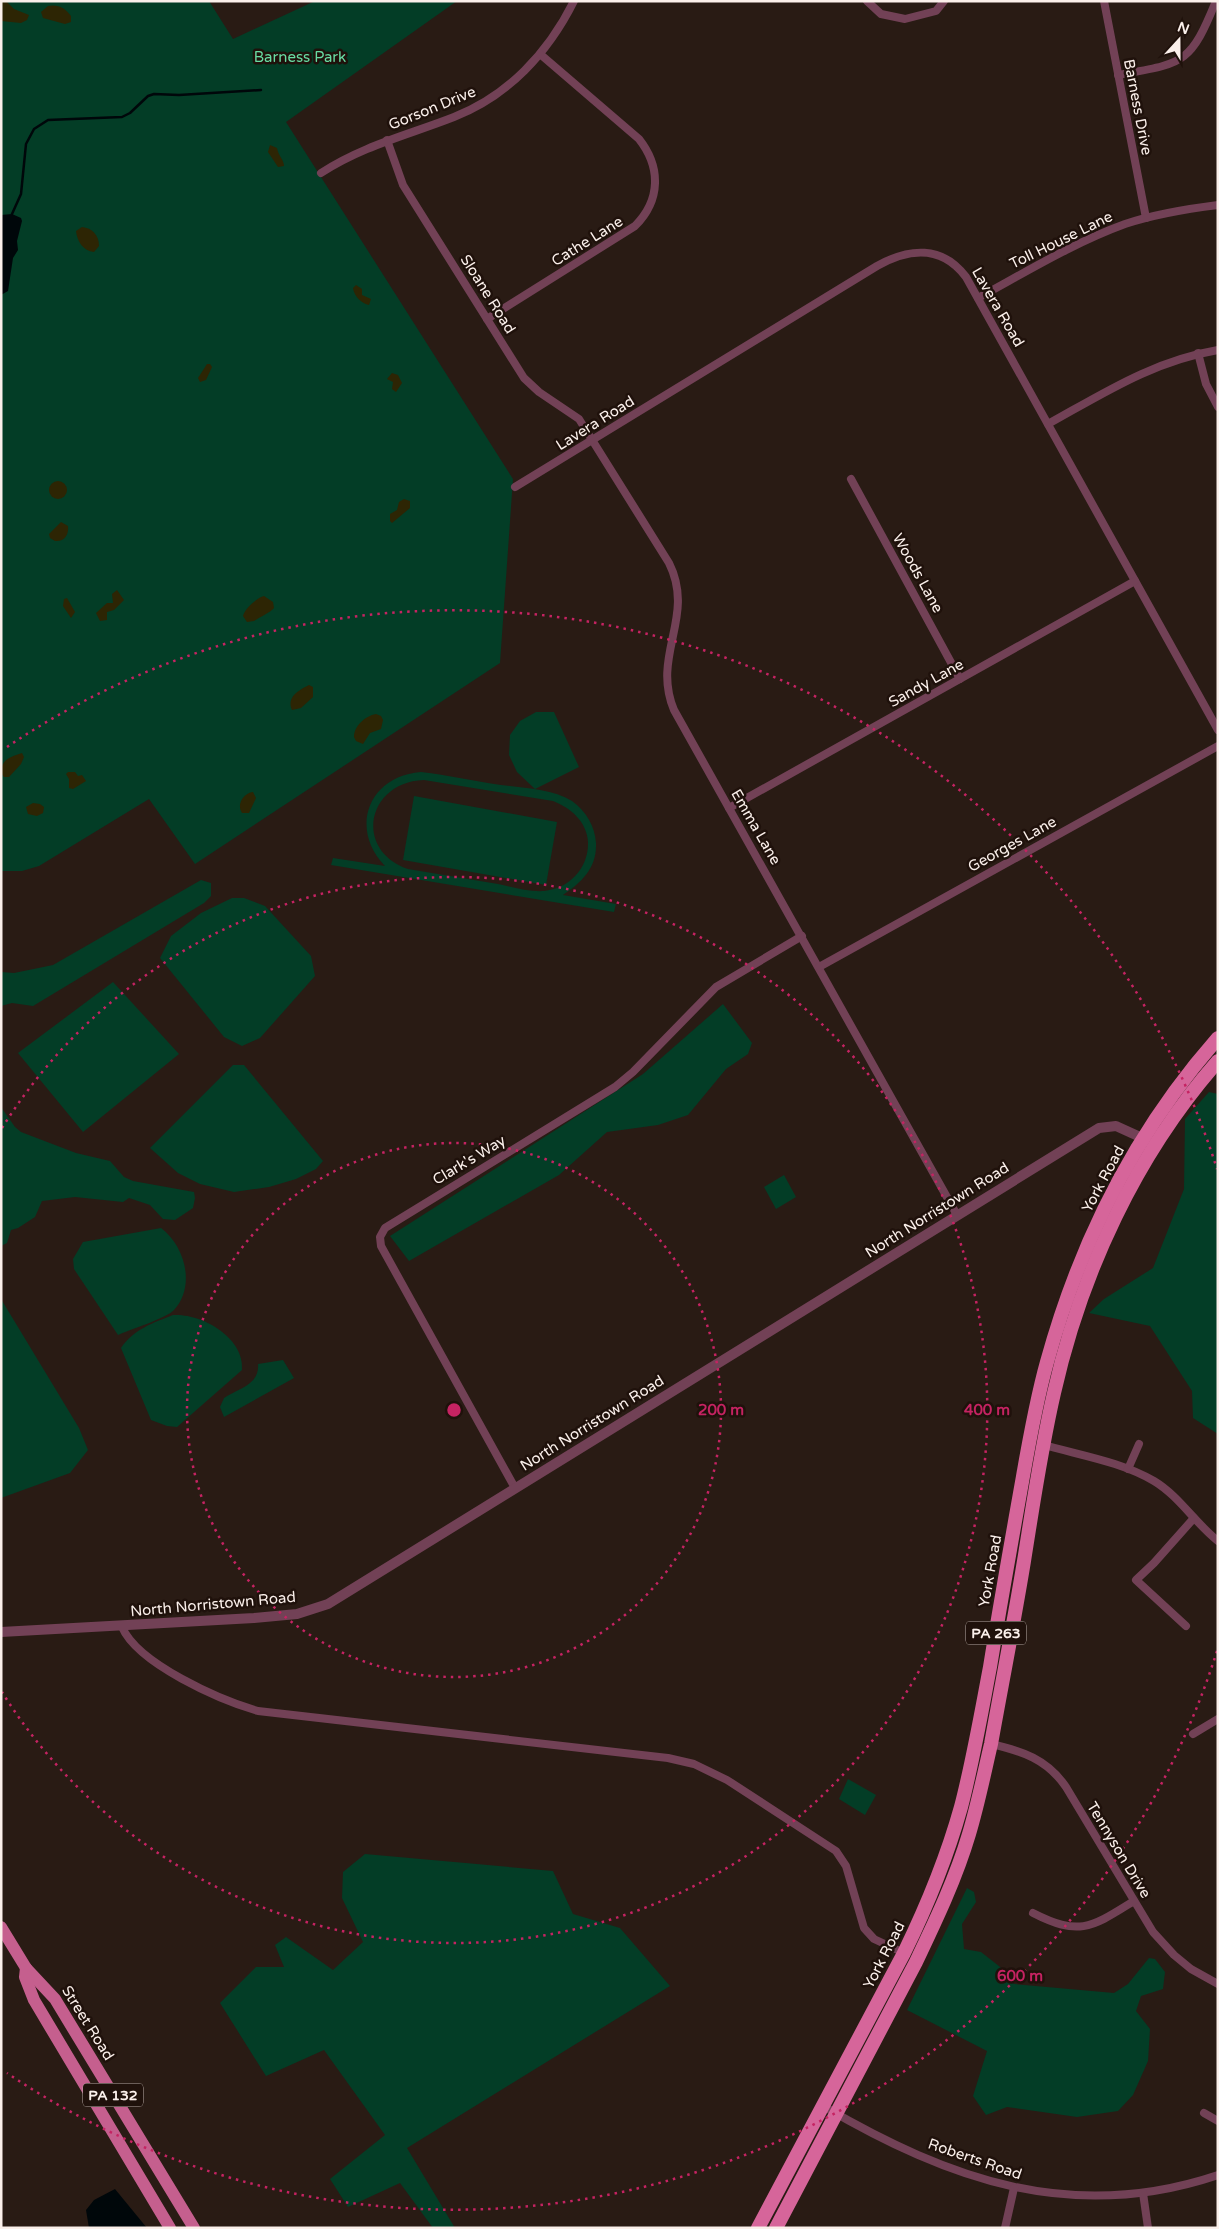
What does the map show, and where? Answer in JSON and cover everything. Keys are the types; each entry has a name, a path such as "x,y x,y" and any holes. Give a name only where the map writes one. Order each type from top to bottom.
{"highway":[{"name":"York Road","path":"758,2228 904,1953 937,1879 953,1832 969,1775 1046,1363 1075,1273 1105,1206 1143,1138 1183,1080 1218,1038"},
{"name":"York Road","path":"776,2228 916,1962 949,1890 969,1833 991,1744 1044,1445 1066,1345 1088,1278 1126,1196 1156,1145 1176,1114 1218,1061"}],"main road":[{"name":"Street Road","path":"1,1927 26,1968 55,1999 194,2228"},
{"name":"Street Road","path":"26,1968 25,1977 34,2000 170,2228"}],"street":[{"name":"Gorson Drive","path":"321,173 349,156 387,140 453,117 481,104 512,82 540,54 558,30 574,1"},
{"path":"867,1 881,14 905,19 936,11 944,1"},
{"name":"Barness Drive","path":"1104,1 1146,218"},
{"path":"1118,75 1162,67 1184,57 1200,39 1216,1"},
{"name":"Cathe Lane","path":"487,319 635,226 648,211 655,189 654,168 651,156 639,138 540,54"},
{"name":"Sloane Road","path":"387,140 403,184 524,378 539,392 579,419 592,440"},
{"name":"Toll House Lane","path":"978,298 1082,242 1146,218 1218,205"},
{"name":"Lavera Road","path":"515,487 893,257 912,252 935,255 946,259 961,270 978,298 1218,730"},
{"path":"1048,424 1148,369 1198,353 1218,350"},
{"path":"1198,353 1206,384 1218,407"},
{"name":"Emma Lane","path":"592,440 674,575 678,590 679,606 666,675 667,690 674,710 957,1215"},
{"name":"Woods Lane","path":"851,479 960,679"},
{"name":"Sandy Lane","path":"729,808 1135,580"},
{"name":"Georges Lane","path":"819,967 1218,746"},
{"name":"Clark's Way","path":"515,1488 381,1246 381,1233 392,1224 615,1087 633,1072 716,987 802,936"},
{"name":"North Norristown Road","path":"1,1632 122,1627 297,1614 313,1610 335,1600 1099,1128 1116,1126 1156,1145"},
{"path":"1030,1441 1128,1469 1154,1481 1174,1496 1218,1541"},
{"path":"1128,1469 1139,1444"},
{"path":"1186,1626 1136,1580 1154,1563 1194,1518"},
{"path":"122,1627 131,1643 153,1660 203,1690 258,1711 668,1758 694,1764 737,1785 836,1851 846,1866 864,1928 874,1939 904,1953"},
{"path":"1193,1734 1218,1719"},
{"name":"Tennyson Drive","path":"991,1744 1019,1750 1035,1757 1054,1770 1153,1932 1167,1948 1191,1969 1218,1984"},
{"path":"1033,1913 1063,1926 1083,1927 1102,1920 1134,1901"},
{"name":"Roberts Road","path":"823,2106 925,2157 986,2180 1014,2188 1078,2196 1106,2196 1143,2193 1175,2187 1218,2175"},
{"path":"1204,2113 1218,2121"},
{"path":"1005,2228 1014,2188"},
{"path":"1143,2193 1148,2228"}],"green space":[{"name":"Barness Park","path":"1,1 209,1 233,39 315,1 457,1 286,122 513,479 500,663 195,864 149,799 39,866 22,871 1,871"},
{"path":"536,712 554,712 579,767 535,789 517,772 509,755 510,735 520,721"},
{"path":"421,772 547,791 572,801 585,814 592,825 596,852 587,874 563,895 616,904 614,912 331,865 333,858 385,866 374,852 368,836 367,821 370,807 377,794 388,783 403,776","holes":["424,780 553,801 577,817 585,828 588,842 585,860 576,876 562,886 544,891 527,890 408,869 391,860 379,847 374,833 374,818 379,804 390,792 405,784"]},
{"path":"414,796 557,822 546,885 403,860"},
{"path":"201,880 211,883 211,896 204,903 33,1006 12,1003 1,1006 1,972 14,973 53,965"},
{"path":"232,898 244,898 265,906 311,956 315,976 260,1038 242,1046 224,1037 160,958 171,936 201,913"},
{"path":"113,982 179,1054 83,1132 18,1053"},
{"path":"723,1004 752,1043 748,1054 726,1069 688,1115 658,1125 607,1132 559,1175 409,1261 390,1236 643,1074"},
{"path":"233,1065 244,1065 323,1161 316,1169 296,1179 269,1187 234,1192 200,1184 178,1173 150,1148"},
{"path":"1209,1092 1218,1094 1218,1434 1193,1418 1192,1391 1150,1326 1089,1313 1104,1299 1153,1268 1184,1189 1185,1119"},
{"path":"1,1107 15,1127 21,1132 76,1153 110,1161 124,1177 133,1181 194,1192 193,1208 175,1220 163,1219 150,1205 129,1198 123,1202 75,1197 42,1201 35,1217 18,1228 11,1230 7,1243 1,1246"},
{"path":"784,1175 796,1197 776,1209 764,1187"},
{"path":"161,1228 176,1245 185,1267 185,1290 181,1300 170,1313 118,1335 74,1269 73,1259 83,1242"},
{"path":"1,1299 79,1428 88,1450 70,1473 1,1498"},
{"path":"173,1315 196,1318 219,1330 237,1348 241,1358 242,1370 177,1427 167,1426 151,1420 121,1348 138,1331"},
{"path":"283,1360 294,1378 224,1417 220,1407 224,1398 252,1382 258,1371 258,1364"},
{"path":"848,1779 876,1795 865,1815 839,1799"},
{"path":"365,1854 553,1871 573,1914 620,1928 670,1986 407,2148 455,2228 433,2228 400,2183 348,2207 330,2179 385,2135 324,2050 266,2076 220,2003 256,1967 284,1967 275,1945 286,1937 333,1970 363,1942 342,1898 343,1872"},
{"path":"967,1888 974,1892 976,1902 962,1924 964,1949 981,1952 1004,1970 1014,1984 1114,1993 1128,1984 1149,1958 1155,1959 1165,1972 1163,1989 1141,1996 1136,2011 1150,2029 1148,2061 1133,2095 1118,2111 1077,2117 1007,2107 986,2115 973,2096 987,2051 907,2010"}],"sand":[{"path":"1,1 7,2 14,9 29,15 27,20 21,23 1,21"},
{"path":"48,6 58,6 64,9 71,16 71,22 65,24 43,18 41,12"},
{"path":"270,145 277,148 284,166 278,167 268,152"},
{"path":"82,227 96,235 99,246 94,252 84,248 79,242 76,231"},
{"path":"356,285 362,289 362,295 371,299 369,305 357,297 353,288"},
{"path":"207,364 210,364 212,367 206,380 200,382 198,378"},
{"path":"392,373 398,375 402,383 396,392 392,389 393,382 387,379"},
{"path":"58,481 64,484 67,490 64,496 58,499 52,496 49,490 52,484"},
{"path":"404,499 410,501 410,508 392,523 390,521 390,514 397,510 399,502"},
{"path":"61,522 68,526 68,532 63,539 55,541 50,538 49,534"},
{"path":"117,590 124,600 114,610 107,612 107,620 100,621 96,613 107,603 113,603 112,594"},
{"path":"264,596 273,602 274,608 254,621 247,622 243,616 246,610 255,601"},
{"path":"67,598 75,612 71,618 63,606 64,599"},
{"path":"309,685 313,687 313,697 301,708 292,710 291,701 294,694"},
{"path":"376,714 381,716 383,720 381,729 370,733 363,744 356,741 354,733 358,725 364,719"},
{"path":"22,753 24,757 21,764 9,777 4,777 1,773 1,768 5,762 11,757"},
{"path":"68,772 75,772 78,776 82,775 86,781 73,789 69,788 69,779 66,774"},
{"path":"253,792 256,798 249,813 242,813 240,803 247,794"},
{"path":"33,803 44,807 43,813 37,816 28,814 26,807"}],"shaded area":[{"path":"12,214 21,218 22,221 17,241 18,250 13,258 8,291 1,295 1,215"},
{"path":"115,2189 147,2228 89,2228 86,2210 94,2200"}],"waterway":[{"path":"12,214 21,194 26,144 34,129 48,120 122,117 130,113 148,96 154,94 179,95 261,90"}]}
